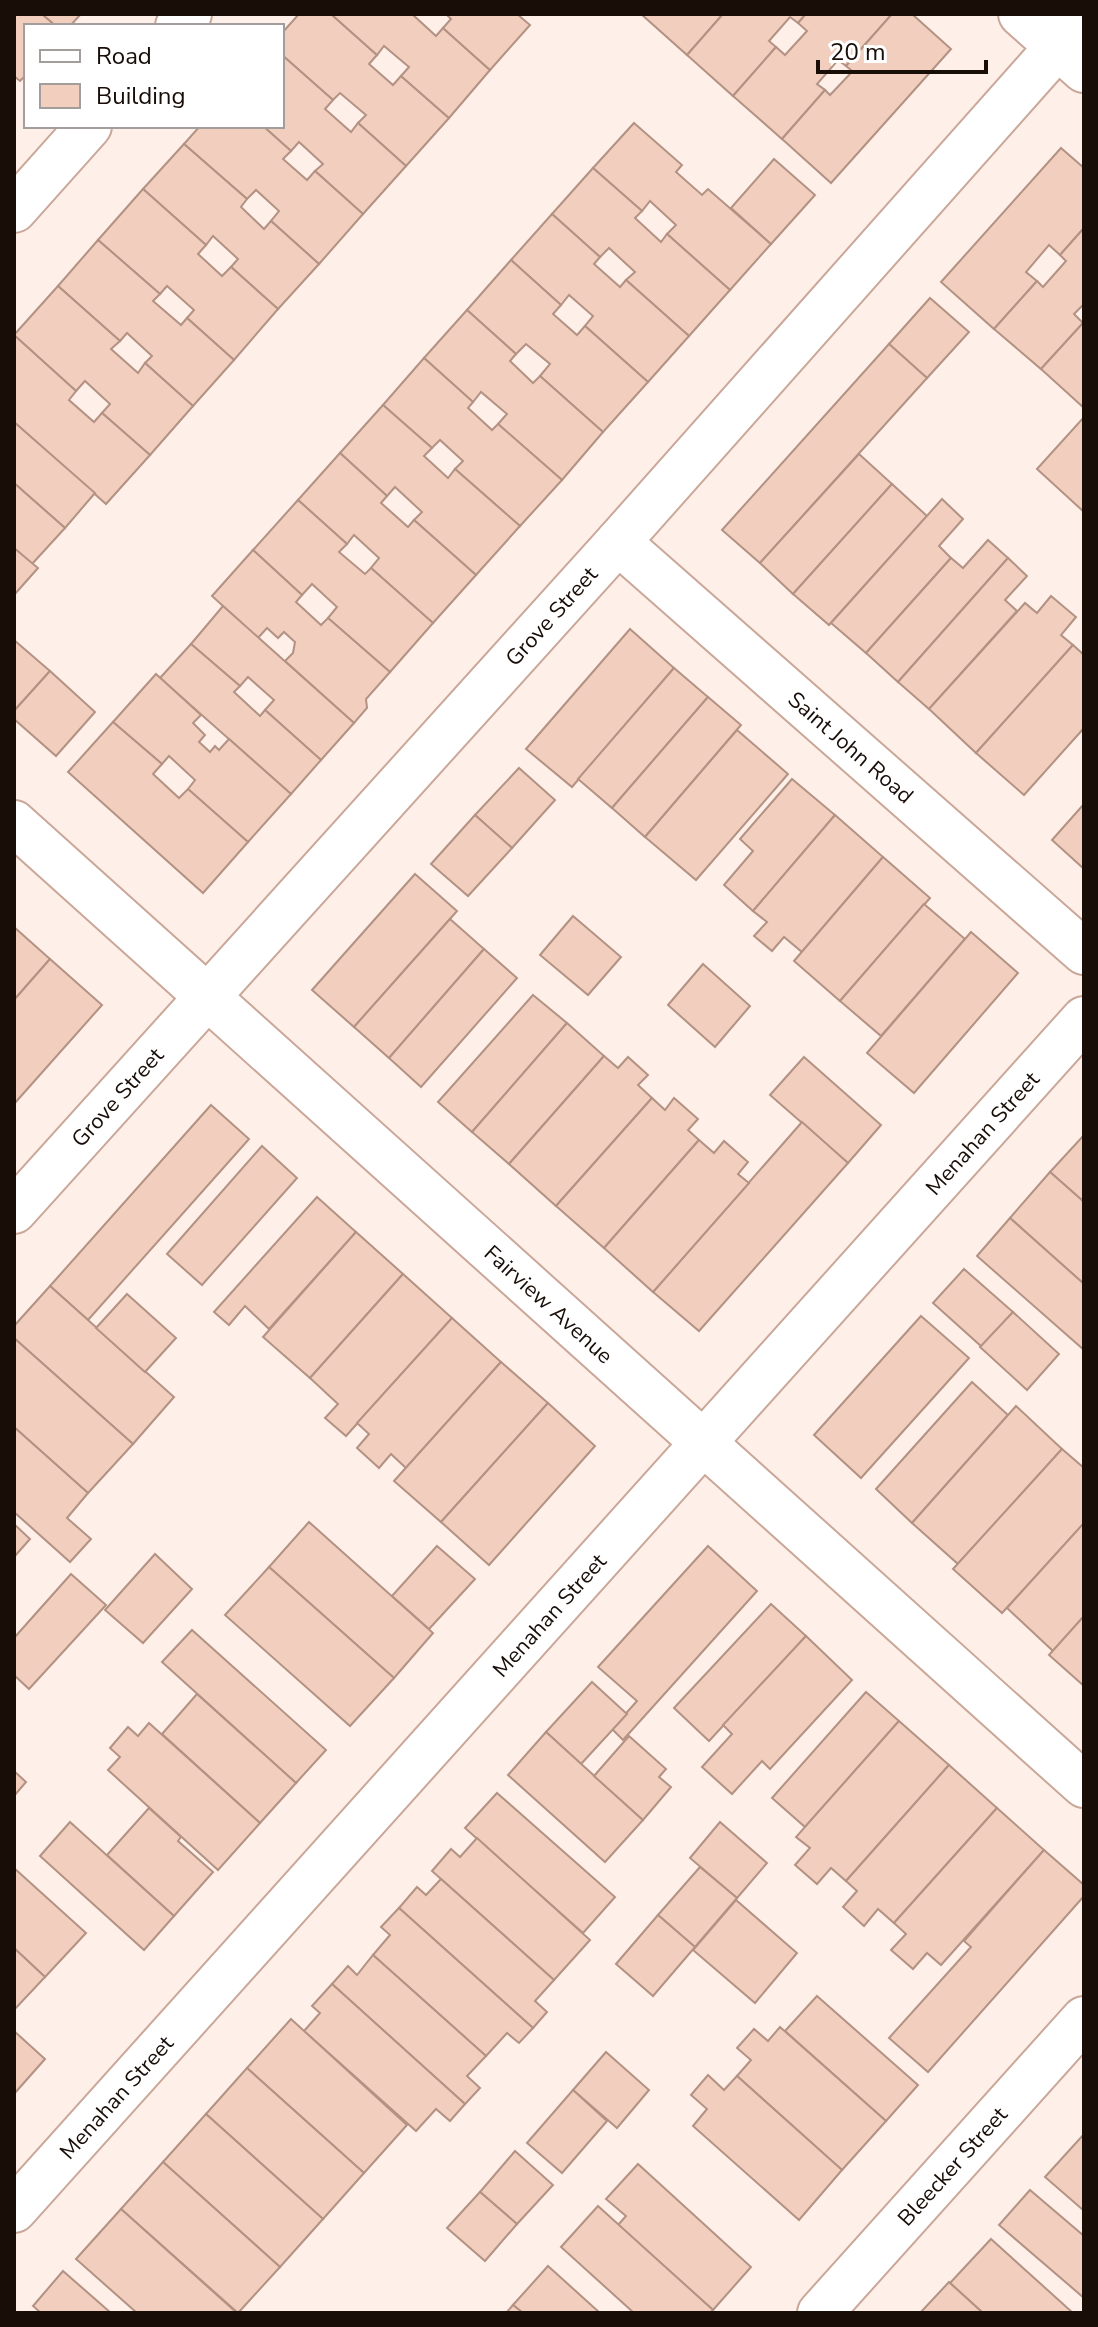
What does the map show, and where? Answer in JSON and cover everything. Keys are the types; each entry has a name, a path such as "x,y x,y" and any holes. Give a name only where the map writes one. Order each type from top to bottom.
{"street":[{"path":"1021,14 1075,44"},
{"name":"Grove Street","path":"14,1211 618,542 1075,44"},
{"path":"14,210 87,128"},
{"name":"Saint John Road","path":"618,542 1084,952"},
{"name":"Fairview Avenue","path":"14,823 1084,1785"},
{"name":"Menahan Street","path":"14,2210 1084,1019"},
{"name":"Bleecker Street","path":"820,2313 1084,2019"}],"building":[{"path":"14,14 42,14 54,24 24,24 24,77 20,81 14,76"},
{"path":"42,14 81,14 72,24 54,24"},
{"path":"299,14 331,14 377,55 369,64 393,85 401,76 449,118 406,166 358,123 366,115 340,93 333,100 284,57 284,31"},
{"path":"331,14 412,14 436,36 443,28 490,70 449,118 401,76 409,67 384,46 377,55"},
{"path":"446,14 517,14 530,25 490,70 443,28 451,19"},
{"path":"641,14 723,14 687,55"},
{"path":"723,14 806,14 798,23 790,17 769,41 776,47 733,96 687,55"},
{"path":"806,14 892,14 846,66 838,60 817,84 825,90 782,139 733,96 776,47 785,55 807,31 798,23"},
{"path":"892,14 912,14 951,49 831,183 782,139 825,90 830,95 849,75 852,71 846,66"},
{"path":"284,57 333,100 325,109 351,132 358,123 406,166 363,214 315,171 323,164 299,142 291,151 265,128 284,128"},
{"path":"634,123 682,165 676,172 702,195 708,189 771,244 730,290 667,234 676,225 650,201 642,211 593,168"},
{"path":"198,128 265,128 291,151 283,159 307,180 315,171 363,214 319,264 271,221 279,211 256,190 247,199 184,144"},
{"path":"184,144 247,199 241,207 264,229 271,221 319,264 278,309 231,267 238,259 213,236 206,245 143,189"},
{"path":"1061,148 1084,168 1084,228 1060,255 1049,245 1026,272 1037,281 994,329 941,282"},
{"path":"774,159 815,195 771,244 731,208"},
{"path":"593,168 642,211 635,218 661,242 667,234 730,290 689,336 626,280 635,272 609,248 600,257 552,214"},
{"path":"143,189 206,245 198,254 222,276 231,267 278,309 234,360 187,318 194,310 167,286 160,294 98,240"},
{"path":"552,214 600,257 594,264 620,287 626,280 689,336 648,382 585,326 593,316 569,295 561,305 511,260"},
{"path":"1084,228 1084,304 1074,314 1083,323 1041,369 994,329 1037,281 1043,287 1066,261 1060,255"},
{"path":"98,240 160,294 153,301 181,325 187,318 234,360 193,406 145,363 152,356 127,333 120,341 58,286"},
{"path":"511,260 561,305 553,314 577,335 585,326 648,382 603,432 540,376 550,364 526,344 516,354 467,310"},
{"path":"58,286 120,341 111,349 138,373 145,363 193,406 150,455 102,413 110,404 85,381 76,391 14,335"},
{"path":"930,298 969,332 927,378 889,344"},
{"path":"467,310 516,354 510,361 533,383 540,376 603,432 562,480 498,424 507,414 481,392 473,402 424,358"},
{"path":"1084,324 1084,408 1041,369"},
{"path":"14,335 76,391 69,400 94,422 102,413 150,455 106,504 14,422"},
{"path":"889,344 927,378 760,563 722,530"},
{"path":"424,358 473,402 468,408 492,430 498,424 562,480 520,526 455,469 463,461 440,440 432,448 383,405"},
{"path":"383,405 432,448 424,456 448,478 455,469 520,526 476,575 414,520 422,512 395,487 387,496 340,453"},
{"path":"1084,417 1084,512 1037,469"},
{"path":"14,422 95,493 65,528 14,483"},
{"path":"340,453 387,496 381,503 408,527 414,520 476,575 433,623 371,568 379,558 354,535 347,544 298,500"},
{"path":"859,454 892,484 793,594 760,563"},
{"path":"14,483 65,528 32,564 14,548"},
{"path":"892,484 927,516 829,625 793,594"},
{"path":"942,499 963,519 939,546 951,558 866,653 831,623"},
{"path":"298,500 347,544 339,552 365,574 371,568 433,623 390,672 328,618 337,607 312,584 302,595 253,550"},
{"path":"988,540 1008,558 898,682 866,653 951,558 963,568"},
{"path":"14,548 38,568 14,595"},
{"path":"253,550 302,595 296,602 321,625 328,618 390,672 366,699 367,708 354,723 285,661 293,653 295,642 284,632 278,638 267,628 258,638 212,596"},
{"path":"1008,558 1027,576 1005,600 1017,611 929,709 898,682"},
{"path":"1051,596 1076,617 1061,635 1073,645 976,753 929,709 1025,603 1037,613"},
{"path":"223,606 354,723 321,760 265,710 274,700 248,677 240,686 191,644"},
{"path":"630,629 674,668 572,787 526,749"},
{"path":"14,640 50,671 14,711"},
{"path":"191,644 240,686 234,692 260,716 265,710 321,760 291,794 160,678"},
{"path":"1073,645 1084,655 1084,728 1024,795 976,753"},
{"path":"674,668 708,697 612,808 578,779"},
{"path":"50,671 95,712 56,756 14,719 14,711"},
{"path":"156,674 201,715 193,723 205,735 199,742 210,752 215,746 219,750 229,739 291,794 248,842 188,789 195,780 169,756 162,764 113,722"},
{"path":"708,697 741,725 645,837 612,808"},
{"path":"113,722 162,764 153,774 179,798 188,789 248,842 203,893 68,772"},
{"path":"737,730 788,774 696,880 645,837"},
{"path":"519,768 555,800 512,848 475,815"},
{"path":"792,779 835,815 753,911 724,885 753,851 740,839"},
{"path":"1084,804 1084,869 1052,840"},
{"path":"475,815 512,848 468,896 431,864"},
{"path":"835,815 883,857 802,952 784,937 772,951 754,936 767,922 753,911"},
{"path":"883,857 930,898 840,1001 794,961"},
{"path":"415,874 457,911 354,1027 312,990"},
{"path":"924,904 965,939 881,1036 840,1001"},
{"path":"573,916 621,957 588,995 540,955"},
{"path":"450,919 484,949 389,1058 354,1027"},
{"path":"14,927 50,959 14,1000"},
{"path":"971,932 1018,973 914,1093 867,1053"},
{"path":"484,949 517,978 421,1087 389,1058"},
{"path":"50,959 102,1005 14,1104 14,1000"},
{"path":"703,964 750,1006 715,1047 668,1005"},
{"path":"533,995 567,1023 472,1132 438,1102"},
{"path":"567,1023 604,1056 509,1164 472,1132"},
{"path":"604,1056 618,1068 628,1057 648,1075 638,1085 652,1098 556,1206 509,1164"},
{"path":"804,1057 881,1125 848,1163 770,1095"},
{"path":"652,1098 665,1110 674,1098 698,1119 688,1130 699,1140 604,1248 556,1206"},
{"path":"211,1105 249,1139 88,1320 50,1286"},
{"path":"802,1122 848,1163 699,1331 653,1292"},
{"path":"1084,1135 1084,1202 1050,1172"},
{"path":"699,1140 714,1153 724,1141 748,1162 738,1174 749,1183 653,1292 604,1248"},
{"path":"262,1146 297,1178 202,1285 167,1254"},
{"path":"1050,1172 1084,1202 1084,1284 1010,1218"},
{"path":"317,1197 356,1232 269,1329 245,1306 229,1325 214,1312"},
{"path":"1010,1218 1084,1284 1084,1350 977,1256"},
{"path":"356,1232 403,1274 310,1378 263,1337"},
{"path":"964,1269 1013,1312 982,1347 933,1303"},
{"path":"403,1274 452,1318 346,1436 325,1418 338,1404 310,1378"},
{"path":"50,1286 174,1397 133,1444 14,1338 14,1326"},
{"path":"127,1294 176,1338 145,1372 96,1328"},
{"path":"1013,1312 1059,1354 1027,1390 980,1347"},
{"path":"921,1316 969,1358 861,1478 814,1435"},
{"path":"452,1318 501,1362 406,1468 391,1454 379,1468 357,1448 369,1434 357,1423"},
{"path":"14,1338 133,1444 88,1493 14,1427"},
{"path":"501,1362 548,1403 441,1522 394,1481"},
{"path":"972,1382 1008,1415 912,1523 876,1489"},
{"path":"548,1403 595,1446 489,1565 441,1522"},
{"path":"1016,1406 1062,1449 958,1564 912,1523"},
{"path":"14,1427 88,1493 67,1518 91,1539 70,1562 14,1512"},
{"path":"1062,1449 1084,1468 1084,1523 1002,1613 953,1569"},
{"path":"309,1522 433,1633 394,1678 269,1567"},
{"path":"1084,1523 1084,1616 1053,1651 1007,1608"},
{"path":"14,1524 30,1539 14,1557"},
{"path":"437,1546 475,1579 429,1629 392,1596"},
{"path":"708,1546 757,1591 623,1740 612,1729 637,1701 598,1667"},
{"path":"155,1554 192,1589 143,1643 105,1610"},
{"path":"269,1567 394,1678 350,1726 225,1615"},
{"path":"71,1574 106,1605 29,1689 14,1675 14,1638"},
{"path":"771,1604 806,1636 709,1741 674,1708"},
{"path":"1084,1616 1084,1686 1049,1655"},
{"path":"192,1630 326,1750 296,1783 162,1662"},
{"path":"806,1636 852,1680 770,1769 762,1761 732,1794 702,1767 732,1734 723,1725"},
{"path":"592,1682 627,1714 581,1764 546,1732"},
{"path":"866,1692 899,1721 805,1827 772,1798"},
{"path":"197,1694 296,1783 260,1823 162,1734"},
{"path":"899,1721 949,1765 846,1881 831,1868 817,1884 795,1865 810,1848 796,1837"},
{"path":"149,1723 260,1823 218,1870 108,1770 120,1757 110,1748 128,1727 138,1736"},
{"path":"546,1732 643,1820 605,1862 508,1775"},
{"path":"629,1736 666,1769 659,1777 671,1787 643,1820 594,1776"},
{"path":"949,1765 997,1808 894,1923 878,1909 864,1926 843,1907 857,1891 846,1881"},
{"path":"14,1771 26,1782 14,1796"},
{"path":"497,1793 615,1897 583,1933 465,1828"},
{"path":"149,1808 181,1837 178,1841 213,1872 174,1916 107,1855"},
{"path":"997,1808 1044,1850 941,1965 927,1953 913,1969 891,1950 906,1934 894,1923"},
{"path":"70,1822 174,1916 144,1950 40,1856"},
{"path":"720,1822 767,1863 737,1898 690,1858"},
{"path":"477,1838 590,1940 554,1980 432,1871 451,1849 460,1857"},
{"path":"1044,1850 1084,1885 1084,1896 928,2072 889,2038 971,1947 964,1941"},
{"path":"700,1867 737,1898 695,1947 658,1915"},
{"path":"14,1868 86,1933 45,1977 14,1948"},
{"path":"441,1879 554,1980 535,2001 547,2012 533,2028 399,1908 417,1887 426,1895"},
{"path":"736,1900 797,1953 755,2003 693,1950"},
{"path":"399,1908 533,2028 519,2043 507,2033 486,2056 373,1955 390,1935 381,1927"},
{"path":"658,1915 695,1947 653,1996 616,1964"},
{"path":"14,1948 45,1977 14,2010"},
{"path":"373,1955 486,2056 467,2076 480,2088 465,2104 332,1984 348,1966 357,1975"},
{"path":"332,1984 465,2104 450,2121 436,2109 416,2131 304,2031 320,2013 312,2006"},
{"path":"817,1996 918,2085 886,2121 785,2031"},
{"path":"291,2019 407,2125 364,2173 247,2068"},
{"path":"780,2027 886,2121 842,2170 737,2076 751,2060 737,2048 754,2029 768,2041"},
{"path":"14,2031 45,2059 14,2094"},
{"path":"606,2052 649,2090 617,2128 573,2090"},
{"path":"247,2068 364,2173 323,2219 206,2114"},
{"path":"708,2075 724,2090 737,2076 842,2170 799,2220 693,2126 707,2109 691,2095"},
{"path":"573,2090 607,2121 562,2173 527,2143"},
{"path":"206,2114 323,2219 280,2267 163,2162"},
{"path":"1084,2134 1084,2209 1083,2210 1045,2177"},
{"path":"515,2151 553,2185 517,2224 480,2192"},
{"path":"163,2162 280,2267 238,2313 121,2209"},
{"path":"638,2164 751,2267 713,2310 618,2225 626,2216 606,2199"},
{"path":"1030,2190 1084,2236 1084,2298 999,2225"},
{"path":"480,2192 517,2224 485,2261 447,2228"},
{"path":"598,2206 713,2310 710,2313 634,2313 561,2247"},
{"path":"121,2209 237,2313 137,2313 76,2259"},
{"path":"991,2239 1073,2313 983,2313 950,2283"},
{"path":"548,2266 600,2313 523,2313 513,2305"},
{"path":"63,2271 111,2313 41,2313 33,2306"},
{"path":"950,2283 983,2313 920,2313"},
{"path":"513,2305 523,2313 506,2313"}]}
